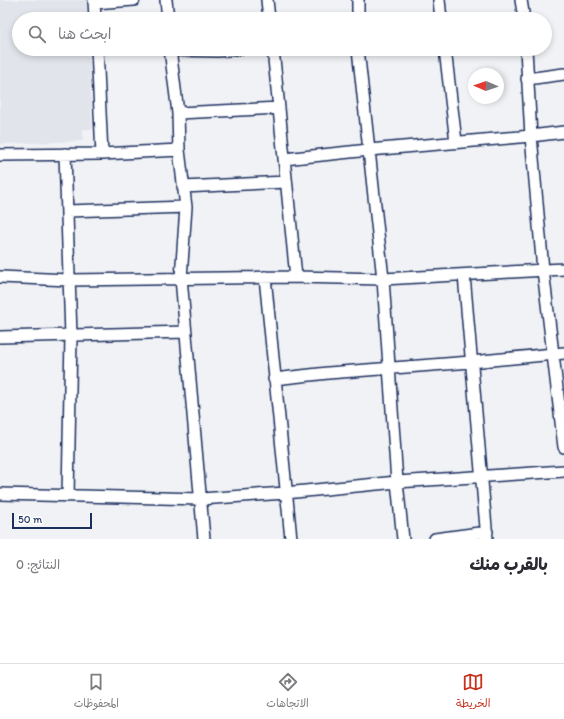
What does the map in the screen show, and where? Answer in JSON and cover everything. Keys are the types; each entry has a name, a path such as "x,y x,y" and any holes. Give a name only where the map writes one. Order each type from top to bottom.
{"street":[{"path":"95,12 94,1 134,0"},
{"path":"166,0 167,12"},
{"path":"267,0 268,12"},
{"path":"358,0 358,12"},
{"path":"439,0 440,12"},
{"path":"521,0 523,12"},
{"path":"97,56 102,154"},
{"path":"171,56 178,113 179,150 186,207 182,278 204,539"},
{"path":"273,56 296,277"},
{"path":"359,56 383,279 397,482 403,539"},
{"path":"446,56 456,142"},
{"path":"526,56 531,136 543,270 558,354 564,447"},
{"path":"527,79 564,74"},
{"path":"178,113 279,108"},
{"path":"284,159 564,132"},
{"path":"0,155 102,154 179,150"},
{"path":"66,154 71,336 68,496"},
{"path":"183,187 286,182"},
{"path":"67,211 186,207"},
{"path":"0,277 69,280 265,277 383,279 564,268"},
{"path":"435,539 487,535 464,275"},
{"path":"265,277 285,493 291,539"},
{"path":"0,337 186,332"},
{"path":"274,379 328,373 558,354"},
{"path":"0,494 201,498 285,493 397,482 564,471"}],"shaded area":[{"path":"0,0 87,0 88,12 12,12 12,56 89,56 92,129 82,129 83,141 0,144"}]}
